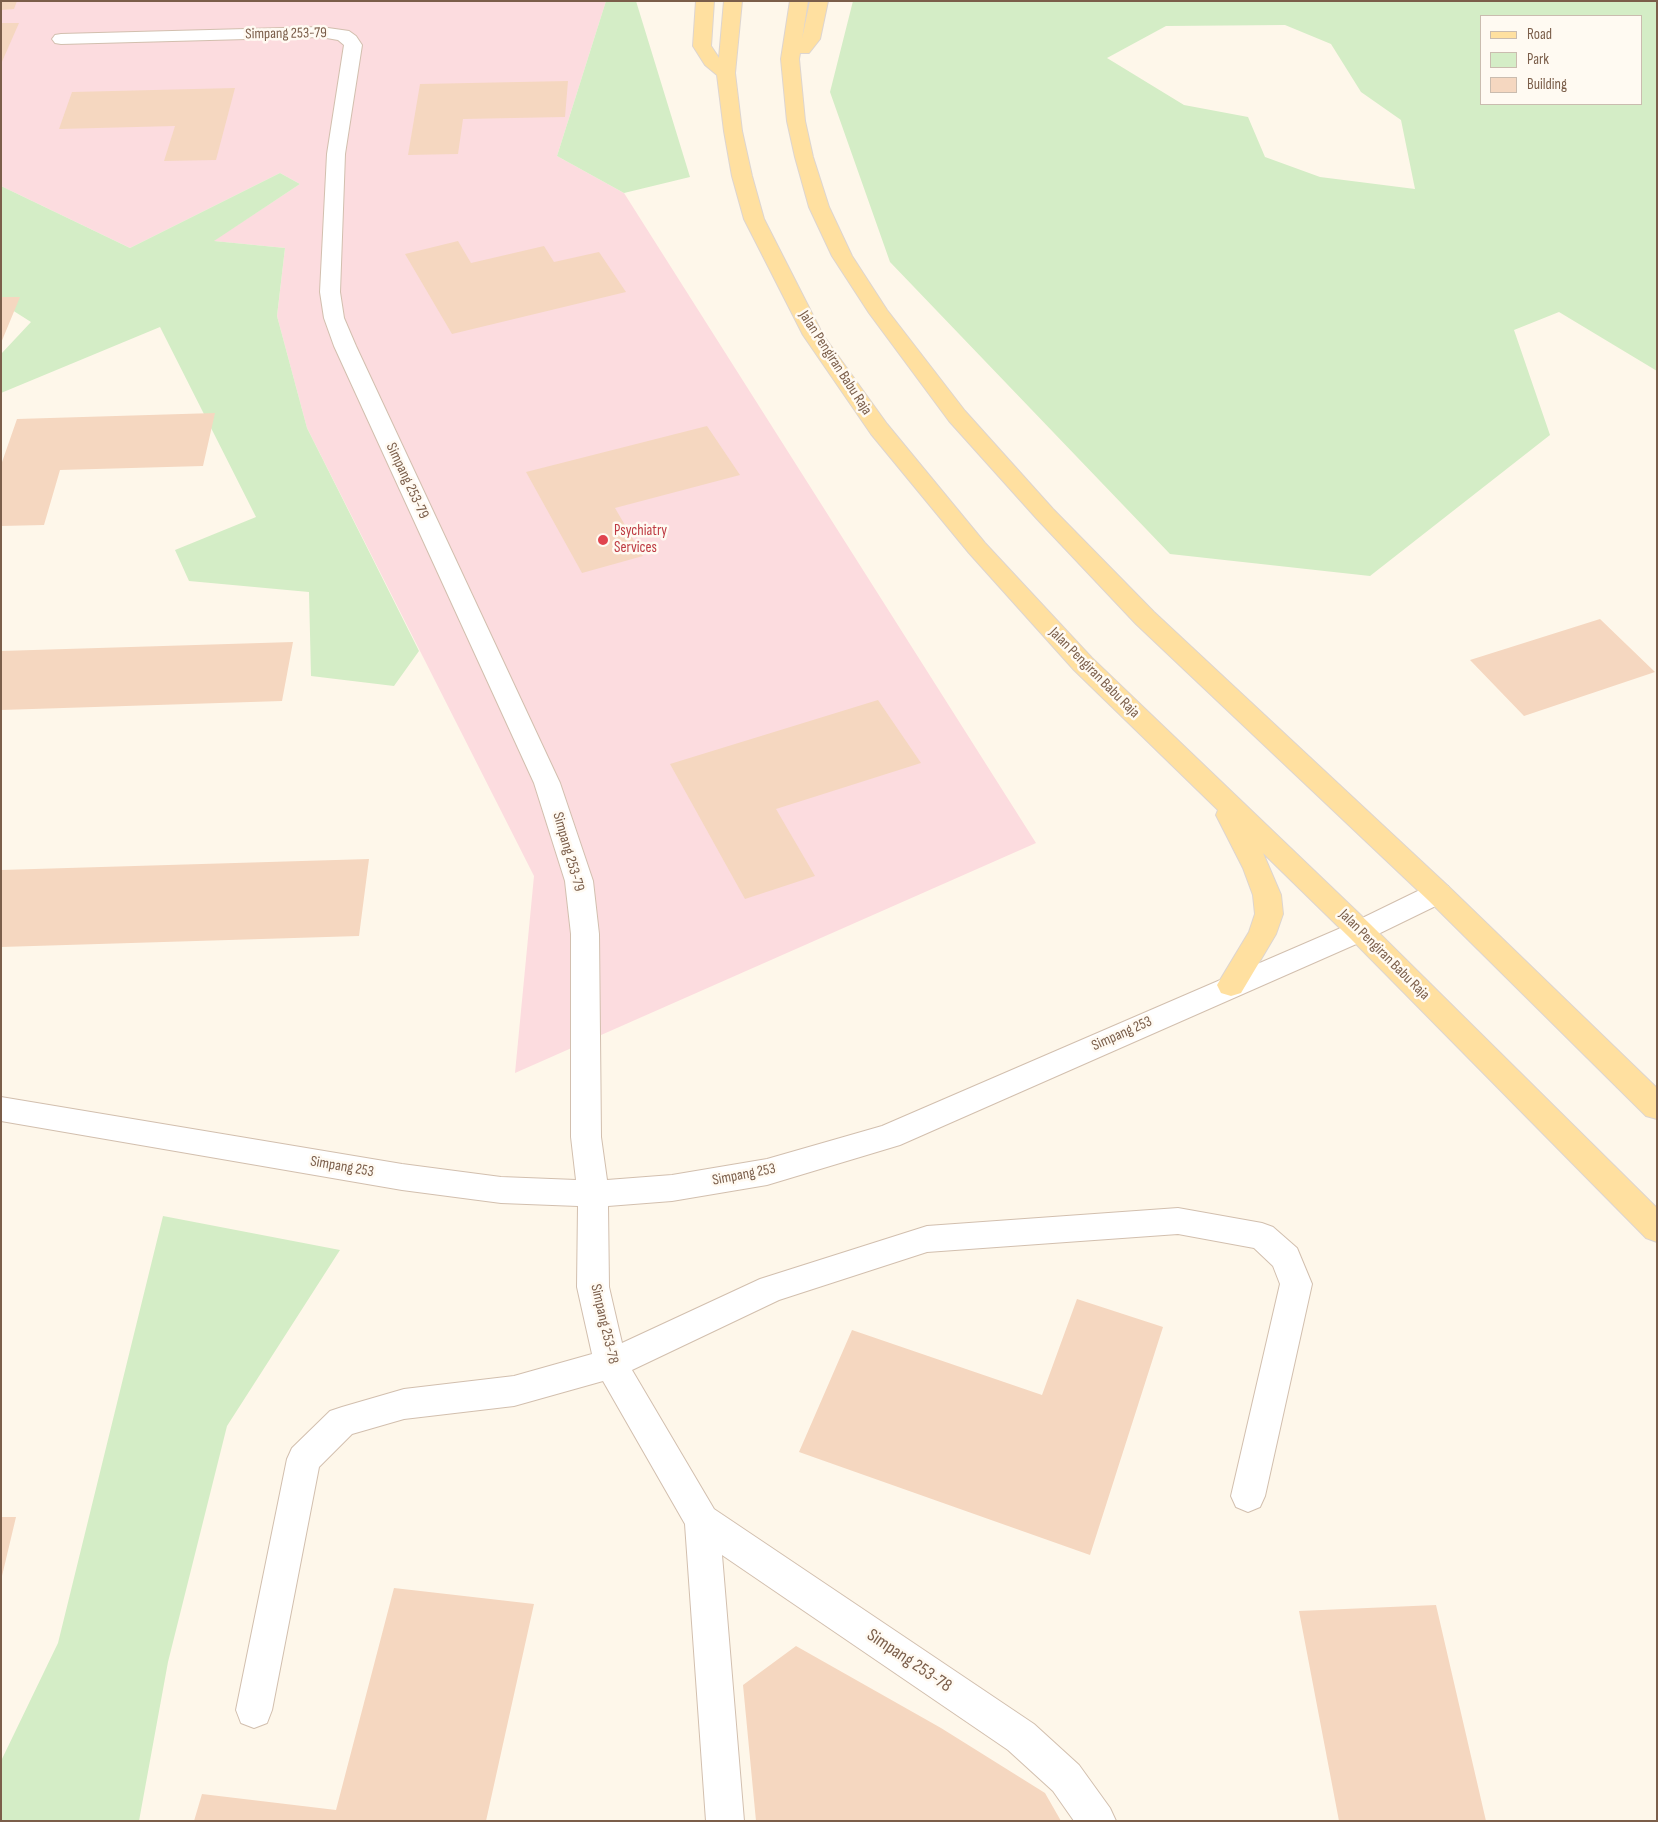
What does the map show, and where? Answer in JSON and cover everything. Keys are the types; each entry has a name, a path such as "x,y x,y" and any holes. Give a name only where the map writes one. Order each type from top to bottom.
{"main road":[{"path":"705,1 702,46 711,61 726,73"},
{"name":"Jalan Pengiran Babu Raja","path":"733,1 726,73 732,131 754,219 813,335 879,429 976,548 1083,664 1360,931 1657,1228"},
{"path":"799,1 790,58 796,121 804,157 820,207 842,256 879,313 957,416 1045,514 1145,618 1438,893 1657,1107"},
{"path":"790,58 803,50 811,39 819,1"},
{"path":"1216,792 1257,868 1267,895 1269,914 1262,934 1231,985"}],"street":[{"name":"Simpang 253-79","path":"61,39 321,32 343,35 350,40 353,46 336,154 330,292 334,318 345,346 547,783 579,881 585,934 586,1137 593,1194"},
{"name":"Simpang 253","path":"1,1109 402,1177 501,1190 593,1194 672,1188 767,1172 889,1136 1231,985 1360,931 1438,893"},
{"name":"Simpang 253-78","path":"593,1194 593,1287 610,1364 702,1521 1021,1737 1066,1778 1097,1821"},
{"path":"254,1710 304,1459 342,1422 404,1404 514,1392 610,1364 772,1289 927,1240 1178,1221 1262,1236 1286,1258 1296,1284 1248,1496"},
{"name":"Simpang 253-78","path":"702,1521 724,1821"}],"shaded area":[{"name":"Psychiatry Services","path":"1,1 606,1 557,156 624,193 1036,843 515,1073 534,876 307,428 277,316 285,248 213,241 300,184 280,173 130,248 1,186"}],"green space":[{"path":"606,1 636,1 690,177 624,193 557,156"},
{"path":"853,1 1657,1 1657,371 1559,312 1514,330 1550,435 1370,576 1170,554 890,262 830,92","holes":["1285,25 1331,44 1361,92 1401,120 1415,189 1320,177 1265,157 1248,117 1184,105 1107,58 1166,26"]},
{"path":"280,173 300,184 214,241 285,248 277,316 307,428 419,651 394,686 311,676 309,592 189,581 175,550 256,517 160,327 1,393 1,354 31,322 1,303 1,186 130,248"},
{"path":"163,1216 340,1250 227,1426 168,1662 139,1821 1,1821 1,1761 58,1643"}],"building":[{"path":"1,1 17,1 14,9 1,10"},
{"path":"1,23 19,23 1,64"},
{"path":"568,81 565,117 463,119 458,154 408,155 420,84"},
{"path":"235,88 216,160 164,161 175,126 59,129 72,92"},
{"path":"458,241 471,263 544,246 554,262 599,252 626,292 452,334 405,254"},
{"path":"1,297 20,297 1,343"},
{"path":"215,413 203,466 60,470 44,525 1,526 1,465 17,419"},
{"path":"707,426 740,475 615,508 643,556 582,573 526,472"},
{"path":"1600,619 1655,672 1524,716 1470,660"},
{"path":"293,642 282,701 1,710 1,651"},
{"path":"878,700 921,763 776,809 815,876 745,899 670,764"},
{"path":"369,859 359,936 1,947 1,870"},
{"path":"1077,1299 1163,1327 1090,1555 799,1452 852,1330 1042,1395"},
{"path":"1,1517 16,1517 2,1576 1,1576"},
{"path":"394,1588 534,1604 486,1821 194,1821 202,1794 336,1810"},
{"path":"1436,1605 1486,1821 1339,1821 1299,1611"},
{"path":"796,1646 941,1728 1045,1793 1061,1821 756,1821 743,1685"}],"place":[{"name":"Psychiatry Services","path":"603,540"}]}
